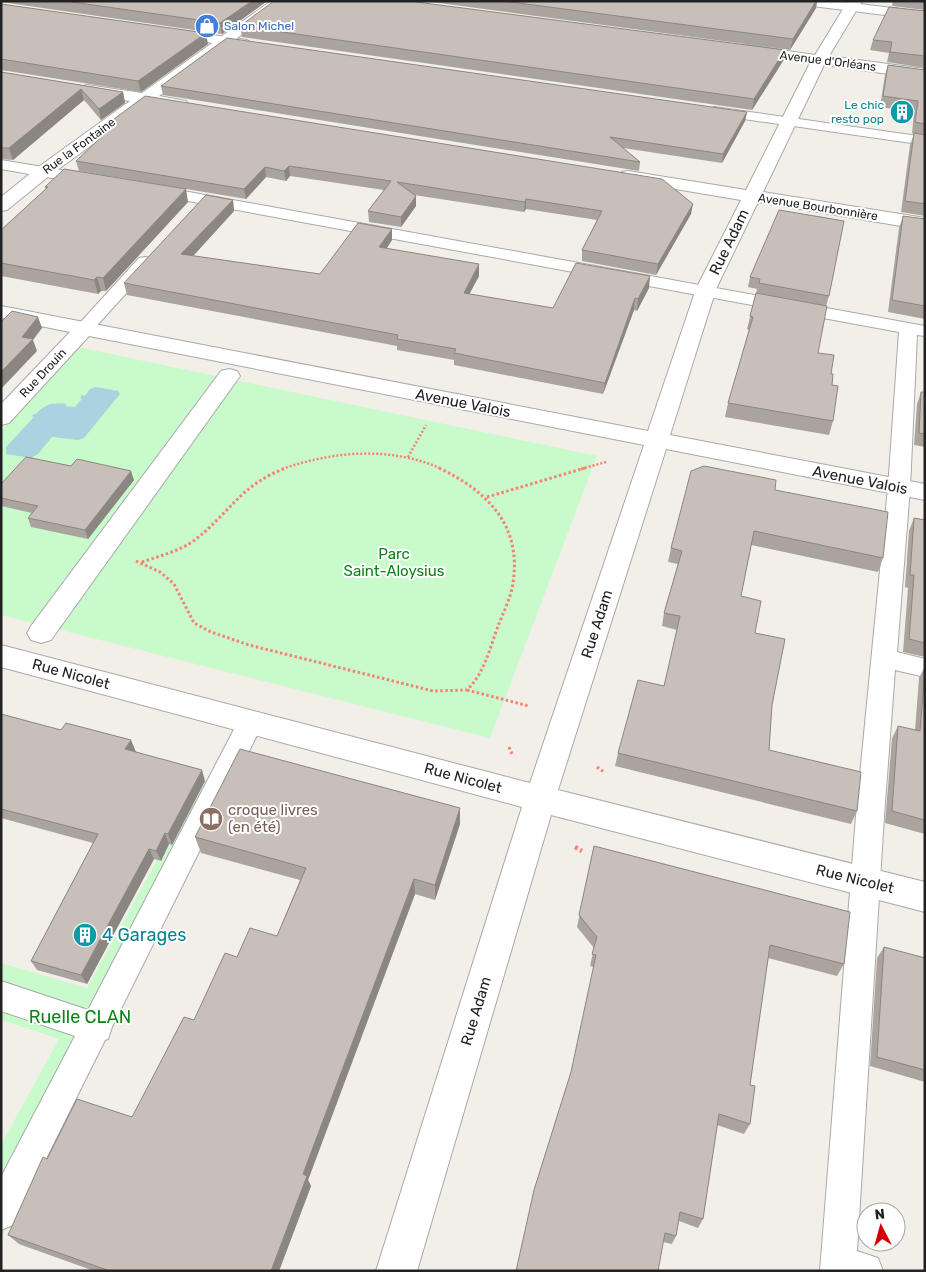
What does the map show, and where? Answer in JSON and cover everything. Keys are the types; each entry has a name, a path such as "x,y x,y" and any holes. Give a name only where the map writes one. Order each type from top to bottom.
{"street":[{"name":"Rue la Fontaine","path":"1,206 43,172 280,1"},
{"name":"Rue Adam","path":"396,1271 540,799 706,289 819,60 853,4"},
{"name":"Avenue d'Orléans","path":"735,49 925,74"},
{"path":"74,88 198,107"},
{"name":"Avenue Bourbonnière","path":"610,173 925,224"},
{"name":"Avenue Valois","path":"1,312 925,492"},
{"name":"Rue Drouin","path":"1,418 84,329"},
{"path":"41,633 229,376"},
{"name":"Rue Nicolet","path":"1,656 540,799 925,897"}],"lane":[{"path":"804,1 853,4 925,16"},
{"path":"163,32 261,46"},
{"path":"700,109 925,141"},
{"path":"1,164 107,182"},
{"path":"136,187 706,289 917,329 884,658 866,882 847,1268"},
{"path":"190,213 204,198"},
{"path":"84,329 157,250"},
{"path":"884,658 925,668"},
{"path":"1,1213 97,1028 251,721"},
{"path":"1,996 97,1028"}],"path":[{"path":"408,457 430,418"},
{"path":"142,562 190,544 216,521 243,491 281,470 336,456 380,454 408,457 441,469 486,497 496,506 509,533 516,571 513,585 479,678 467,690"},
{"path":"486,497 610,461"},
{"path":"100,553 142,562 160,572 174,584 183,598 186,612 194,623 211,632 249,645 433,691 467,690 529,706"},
{"path":"598,767 604,772"},
{"path":"575,847 582,851"}],"green space":[{"name":"Parc Saint-Aloysius","path":"78,347 597,456 490,738 1,615 1,431"},
{"name":"Ruelle CLAN","path":"201,780 231,789 1,1239 1,1145 59,1039 1,1020 1,963 87,988"}],"water":[{"path":"96,387 118,391 120,394 84,438 78,440 52,437 38,454 31,458 6,454 6,447 34,417 31,416 46,406 58,403 75,407 82,399 80,398 82,395 85,396 90,389"}],"building":[{"path":"65,1 252,1 220,23"},
{"path":"274,1 409,1 785,50 754,99 240,26"},
{"path":"503,1 816,1 793,39"},
{"path":"1,4 206,33 138,81 1,59"},
{"path":"889,7 925,11 925,56 890,52 892,42 873,40"},
{"path":"227,38 747,112 723,154 610,137 640,162 161,86"},
{"path":"888,65 925,70 925,124 915,122 918,101 883,96"},
{"path":"1,72 123,92 99,109 81,89 9,148 1,148"},
{"path":"145,96 662,179 693,204 658,264 582,250 602,211 526,199 525,202 397,182 416,196 401,217 368,211 391,181 289,166 284,171 265,167 244,189 76,161 113,126 110,122"},
{"path":"914,133 925,135 925,204 905,201"},
{"path":"64,169 186,189 103,278 97,277 94,280 1,263 1,230 48,187 45,187"},
{"path":"206,195 233,200 181,254 320,274 358,223 392,229 379,247 479,264 464,293 553,308 576,263 650,276 638,299 635,298 605,383 454,353 456,349 397,339 398,335 124,283"},
{"path":"779,210 844,221 829,296 759,283 760,279 750,277"},
{"path":"903,216 925,219 925,306 892,300"},
{"path":"756,293 827,306 818,353 834,355 831,374 833,374 832,385 838,386 833,421 728,403 753,317 750,316"},
{"path":"12,311 38,317 22,337 33,339 1,372 1,322"},
{"path":"921,392 925,392 925,434 919,433"},
{"path":"26,457 71,466 77,459 131,471 85,530 28,518 38,506 1,498 1,484"},
{"path":"704,466 776,480 775,490 888,512 883,558 754,531 741,596 761,601 755,633 785,639 772,705 769,750 861,772 857,811 618,753 638,680 664,686 680,616 664,613 682,551 671,548 691,471"},
{"path":"914,518 925,520 925,643 909,639 914,575 910,575"},
{"path":"925,669 925,820 892,811 898,726 920,731"},
{"path":"1,714 61,730 66,723 131,740 125,749 202,770 168,834 165,833 156,851 149,849 81,975 31,961 98,834 1,809"},
{"path":"240,749 460,808 435,885 414,879 303,1174 307,1176 271,1271 110,1271 8,1235 43,1157 47,1159 77,1099 132,1117 184,1017 194,1020 225,953 237,957 250,928 277,936 306,868 195,837"},
{"path":"594,846 850,912 844,964 770,945 750,1085 755,1086 750,1124 719,1114 703,1219 680,1212 676,1236 665,1233 658,1271 516,1271 534,1190 571,1072 596,955 592,954 597,937 579,915"},
{"path":"884,947 925,958 925,1070 877,1057"}],"place":[{"name":"Salon Michel","path":"207,26"},
{"name":"Le chic resto pop","path":"902,112"},
{"name":"croque livres (en été)","path":"211,819"},
{"name":"4 Garages","path":"85,935"}]}
